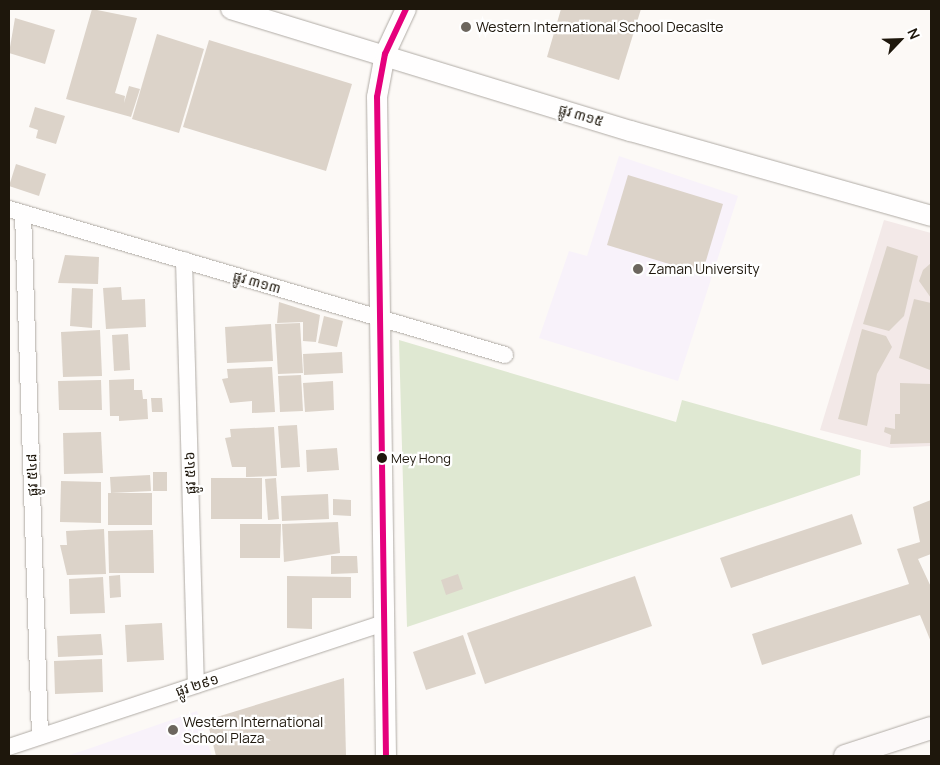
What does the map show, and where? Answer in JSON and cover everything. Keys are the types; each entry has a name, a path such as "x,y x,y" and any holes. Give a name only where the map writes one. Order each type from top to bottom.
{"main road":[{"path":"845,756 931,728"}],"street":[{"name":"ផ្លូវ ៣១៥","path":"231,9 385,54 631,131 931,216"},
{"path":"386,756 377,97 385,54 406,9"},
{"name":"ផ្លូវ ៣១៣","path":"16,211 505,355"},
{"name":"ផ្លូវ ៥៤៨","path":"16,211 40,736"},
{"name":"ផ្លូវ ៥៤៦","path":"184,260 196,685"},
{"name":"ផ្លូវ ២៩១","path":"9,746 385,623"}],"shaded area":[{"name":"Zaman University","path":"619,156 738,196 678,381 539,338 569,251 587,256"},
{"path":"884,220 931,233 931,446 891,448 820,430"},
{"name":"Western International School Plaza","path":"197,711 212,756 66,756 88,749"}],"green space":[{"path":"399,340 676,422 682,400 861,450 860,475 407,627"}],"building":[{"path":"92,9 137,18 115,93 125,96 124,103 129,86 140,89 131,117 66,99"},
{"path":"561,9 641,9 619,80 547,57"},
{"path":"15,18 55,30 45,64 9,53"},
{"path":"157,34 204,49 179,133 132,119"},
{"path":"209,40 352,84 326,171 183,127"},
{"path":"35,107 65,116 56,144 36,138 38,130 29,127"},
{"path":"16,164 46,174 39,196 9,186"},
{"path":"628,175 723,204 702,274 607,245"},
{"path":"887,246 918,256 904,316 889,331 863,324"},
{"path":"65,255 99,257 98,284 58,283"},
{"path":"931,263 931,298 919,281 923,270"},
{"path":"121,287 122,300 145,299 146,327 106,329 103,288"},
{"path":"72,288 93,289 92,328 70,326"},
{"path":"914,299 931,303 930,370 899,358"},
{"path":"279,302 320,315 316,342 303,341 303,322 277,323"},
{"path":"324,316 343,321 337,347 318,343"},
{"path":"300,323 303,373 278,374 275,324"},
{"path":"271,324 273,361 227,363 225,327"},
{"path":"862,329 886,336 892,347 877,374 867,426 838,419"},
{"path":"100,330 102,376 63,377 61,332"},
{"path":"128,334 130,370 114,371 112,335"},
{"path":"342,352 343,373 304,375 303,354"},
{"path":"272,367 275,412 252,413 252,401 230,403 222,379 228,378 227,369"},
{"path":"301,375 303,411 280,412 278,376"},
{"path":"134,379 134,390 142,390 143,399 147,399 148,419 119,421 119,416 110,416 109,380"},
{"path":"101,380 102,410 59,410 58,381"},
{"path":"333,381 334,410 305,412 303,383"},
{"path":"900,383 931,384 931,443 890,444 891,435 884,432 885,427 895,429 895,414 900,414"},
{"path":"151,398 162,398 163,412 152,412"},
{"path":"297,425 300,467 281,468 278,426"},
{"path":"274,427 277,476 246,477 246,467 232,467 225,438 231,437 230,429"},
{"path":"101,432 103,473 64,474 63,433"},
{"path":"337,448 339,470 307,472 306,450"},
{"path":"153,472 167,472 167,491 153,491"},
{"path":"150,475 151,491 111,493 110,477"},
{"path":"211,478 262,478 262,519 211,519"},
{"path":"276,478 279,519 268,520 265,479"},
{"path":"61,481 101,482 101,523 60,522"},
{"path":"108,493 152,493 152,525 108,525"},
{"path":"328,494 329,519 282,521 281,496"},
{"path":"333,499 351,500 351,516 333,515"},
{"path":"931,500 931,554 918,559 931,587 931,642 920,615 762,665 752,634 909,584 897,549 920,542 913,507"},
{"path":"852,514 862,544 731,588 720,558"},
{"path":"338,522 340,553 284,562 282,524"},
{"path":"240,524 281,524 280,558 240,558"},
{"path":"104,529 106,574 67,575 60,545 67,545 66,531"},
{"path":"153,530 154,573 109,573 108,531"},
{"path":"331,556 357,556 358,573 331,574"},
{"path":"458,574 463,589 446,595 441,580"},
{"path":"120,575 121,597 110,598 109,576"},
{"path":"287,576 351,577 351,598 312,598 312,629 287,628"},
{"path":"635,576 652,626 485,684 467,633"},
{"path":"103,577 105,613 70,614 69,579"},
{"path":"162,623 164,660 127,662 125,625"},
{"path":"101,634 103,655 58,657 57,636"},
{"path":"463,635 476,674 426,690 413,652"},
{"path":"102,659 103,692 55,694 54,661"},
{"path":"344,678 346,756 216,756 207,720"}],"transit line":[{"path":"386,756 377,97 385,54 406,9"}],"place":[{"name":"Western International School Decaslte","path":"466,27"},
{"name":"Zaman University","path":"638,269"},
{"name":"Mey Hong","path":"382,458"},
{"name":"Western International School Plaza","path":"173,730"}]}
